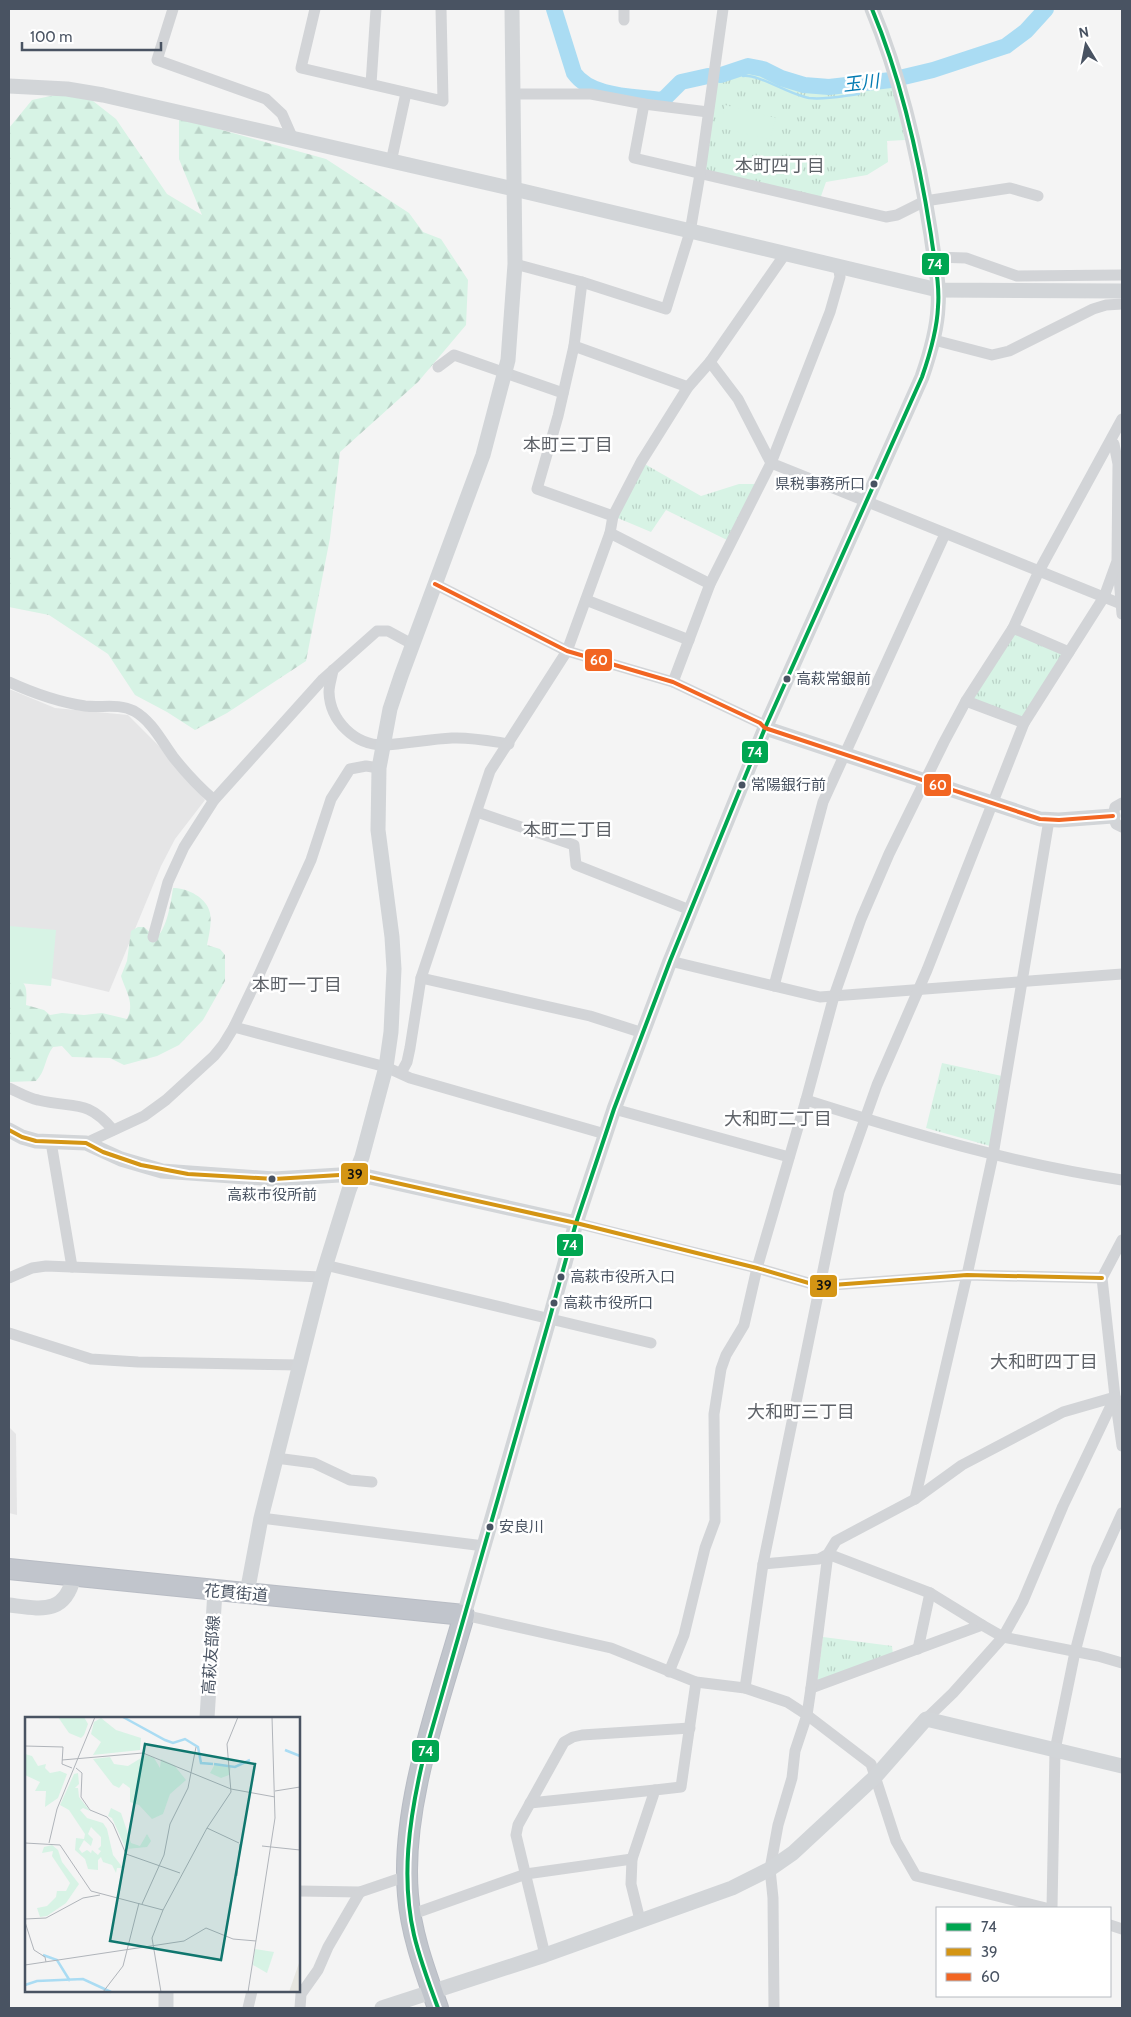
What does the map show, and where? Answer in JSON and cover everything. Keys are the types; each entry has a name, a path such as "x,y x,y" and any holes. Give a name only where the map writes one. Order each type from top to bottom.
{"highway":[{"name":"花貫街道","path":"9,1569 464,1615"},
{"path":"435,2000 414,1936 410,1915 407,1876 410,1827 422,1764 464,1615"}],"street":[{"path":"173,9 157,60 266,99 282,114 293,139"},
{"path":"315,9 301,68 443,101 441,9"},
{"path":"371,84 376,9"},
{"path":"247,1593 261,1518 324,1271 362,1157 386,1067 391,1032 394,969 392,937 378,830 379,768 390,709 412,644 483,455 508,360 515,264 512,9"},
{"path":"515,264 666,308 690,232 723,9"},
{"path":"872,9 888,47 925,201 938,290 934,340 922,377 765,728 690,910 614,1109 576,1223 464,1615 611,1648 696,1682 745,1688 787,1702 871,1764 896,1842 916,1876 1042,1907"},
{"path":"9,86 67,89 103,94 938,290 1122,291"},
{"path":"391,162 406,92"},
{"path":"513,94 591,94 644,104 708,112"},
{"path":"644,104 634,158 700,174 886,217 897,215 925,201 1010,188 1038,196"},
{"path":"401,1073 410,1048 421,978 490,770 509,744 567,651 610,533 613,516 635,472 688,388 710,362 785,254"},
{"path":"934,257 966,258 1017,276 1122,275"},
{"path":"673,682 710,584 771,463 830,312 840,277 838,265"},
{"path":"582,282 574,346 537,489 613,516"},
{"path":"934,340 992,355 998,354 1009,351 1093,309 1106,305 1122,304"},
{"path":"574,346 688,388"},
{"path":"438,367 454,355 563,393"},
{"path":"710,362 738,399 771,463 1104,597 1122,609"},
{"path":"669,1672 684,1635 706,1548 715,1521 714,1414 720,1369 744,1325 757,1268 834,996 874,888 925,780 966,701 1013,628 1039,571 1122,420"},
{"path":"1111,443 1114,444 1118,464 1117,561 1122,609"},
{"path":"610,533 710,584"},
{"path":"774,986 817,818 844,754 945,534"},
{"path":"745,1688 763,1564 839,1192 878,1085 919,989 1024,723 1104,597 1117,561"},
{"path":"435,584 567,651 673,682 760,723 765,728 993,804 1049,820 1117,822 1115,807 1122,803"},
{"path":"586,600 689,640"},
{"path":"1013,628 1069,652"},
{"path":"153,937 168,882 184,847 214,800 270,736 333,670 377,631 388,631 412,644"},
{"path":"333,670 329,692 333,715 347,731 364,742 383,745 470,738 509,744"},
{"path":"9,682 56,701 88,706 116,706 134,711 146,720 176,760 200,788 214,800"},
{"path":"966,701 1024,723"},
{"path":"86,1143 144,1116 166,1100 224,1045 311,860 331,799 350,769 366,766 379,768"},
{"path":"477,812 574,845 576,865 690,910"},
{"path":"915,1499 993,1155 1049,820"},
{"path":"670,961 820,997 1122,974"},
{"path":"421,978 590,1016 643,1033"},
{"path":"234,1027 386,1067 410,1078 605,1134"},
{"path":"9,1088 37,1100 90,1108 102,1116 113,1130"},
{"path":"806,1100 865,1119 993,1155 1066,1172 1122,1180"},
{"path":"614,1109 789,1157"},
{"path":"9,1130 22,1137 51,1142 86,1143 103,1152 141,1165 188,1174 274,1179 356,1174 576,1223 757,1268 820,1286 967,1275 1102,1278"},
{"path":"51,1142 72,1267"},
{"path":"1122,1240 1102,1278 1115,1397 1121,1422 1122,1446"},
{"path":"9,1278 32,1268 72,1267 92,1269 324,1271 550,1317 651,1343"},
{"path":"9,1333 91,1359 138,1362 300,1365"},
{"path":"774,2008 770,1869 778,1825 792,1778 795,1751 806,1715 811,1688 828,1554 836,1541 915,1499 962,1465 1064,1412 1115,1397"},
{"path":"392,2007 435,2000 545,1955 732,1888 770,1869 793,1853 876,1776 926,1720 954,1693 1002,1636 1023,1601 1062,1506 1115,1397"},
{"path":"276,1458 314,1463 350,1480 372,1482"},
{"path":"1052,1907 1055,1750 1075,1652 1097,1568 1122,1513"},
{"path":"261,1518 484,1546"},
{"path":"763,1564 818,1559 828,1554 930,1593 1002,1636 1122,1663"},
{"path":"9,1605 33,1608 53,1607 67,1597 74,1576"},
{"name":"高萩友部線","path":"207,1717 215,1591"},
{"path":"918,1649 930,1593"},
{"path":"811,1688 982,1625"},
{"path":"530,1803 681,1787 696,1682"},
{"path":"926,1720 1122,1766"},
{"path":"545,1955 516,1835 518,1824 564,1742 573,1737 690,1728"},
{"path":"640,1920 631,1884 632,1859 655,1790"},
{"path":"410,1915 526,1874 632,1859"},
{"path":"300,1891 360,1892 407,1876"},
{"path":"300,2008 301,1994 318,1970 328,1947 360,1892"},
{"path":"166,1992 166,2008"},
{"path":"248,2008 252,1992"}],"shaded area":[{"path":"9,689 55,708 128,715 160,747 205,800 175,839 161,866 109,992 9,968"},
{"path":"9,1427 16,1434 17,1515 9,1513"}],"green space":[{"path":"748,66 793,82 812,86 891,80 905,140 887,141 888,162 867,175 826,182 820,199 701,172 713,83 729,72"},
{"path":"64,93 93,101 116,119 167,194 202,215 179,159 179,118 326,159 409,213 423,232 441,239 468,280 466,325 418,382 340,452 330,538 306,661 227,713 195,730 135,695 108,654 49,615 9,607 9,128 32,100"},
{"path":"725,105 776,118 770,139 720,128"},
{"path":"641,462 701,496 739,484 760,484 731,542 666,510 651,532 613,516"},
{"path":"1013,628 1069,652 1024,723 966,701"},
{"path":"173,888 191,892 205,903 211,917 207,945 220,949 225,955 225,981 203,1020 179,1045 157,1056 124,1065 110,1058 72,1057 62,1046 53,1047 42,1073 36,1081 9,1082 9,975 20,980 25,986 26,1005 44,1010 50,1015 62,1013 84,1015 102,1013 127,1019 130,1003 121,976 127,961 131,931 138,927 144,927 156,938 160,934 170,908"},
{"path":"9,926 56,930 51,986 9,982"},
{"path":"942,1063 1002,1076 990,1146 926,1128"},
{"path":"823,1637 892,1646 893,1655 817,1682"}],"waterway":[{"name":"玉川","path":"554,9 574,73 581,81 591,87 613,94 660,100 665,98 681,82 708,76"},
{"name":"玉川","path":"721,75 748,66 763,69 781,78 804,85 829,87 891,80 933,70 1006,46 1026,31 1046,9"},
{"path":"743,76 757,78 809,98 859,94"}],"transit line":[{"name":"74","path":"438,2008 419,1954 410,1914 407,1871 413,1807 422,1764 576,1223 614,1109 670,961 765,728 922,377 935,334 938,307 937,280 921,177 901,92 872,9"},
{"name":"60","path":"435,584 567,651 673,682 760,723 765,728 1040,819 1059,820 1113,816"},
{"name":"39","path":"9,1130 22,1137 36,1141 86,1143 103,1152 141,1165 188,1174 274,1179 356,1174 576,1223 757,1268 819,1286 967,1275 1102,1278"}],"place":[{"name":"県税事務所口","path":"874,484"},
{"name":"高萩常銀前","path":"787,679"},
{"name":"常陽銀行前","path":"742,785"},
{"name":"高萩市役所前","path":"272,1179"},
{"name":"高萩市役所入口","path":"561,1277"},
{"name":"高萩市役所口","path":"554,1303"},
{"name":"安良川","path":"490,1527"}],"district":[{"name":"本町四丁目","path":"780,166"},
{"name":"本町三丁目","path":"568,445"},
{"name":"本町二丁目","path":"568,830"},
{"name":"本町一丁目","path":"297,985"},
{"name":"大和町二丁目","path":"778,1119"},
{"name":"大和町四丁目","path":"1044,1362"},
{"name":"大和町三丁目","path":"801,1412"}]}
